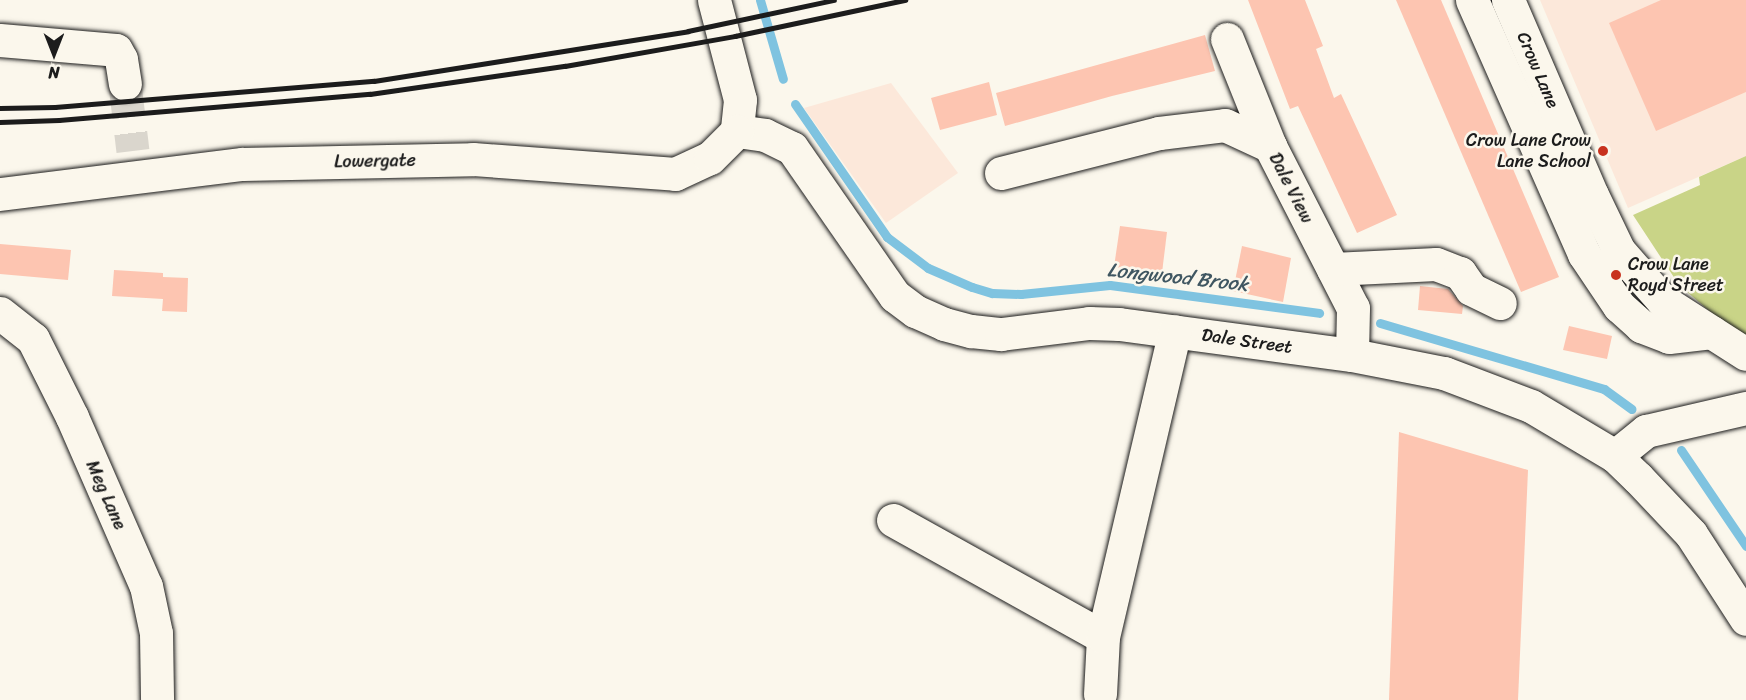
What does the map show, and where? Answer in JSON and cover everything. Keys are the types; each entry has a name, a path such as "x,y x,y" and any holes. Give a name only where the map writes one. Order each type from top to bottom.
{"street":[{"path":"714,0 740,100 737,131"},
{"path":"1472,0 1584,254 1619,306 1641,327 1669,337 1712,332"},
{"name":"Crow Lane","path":"1508,0 1592,195 1619,251 1663,301 1746,354"},
{"path":"1227,39 1270,146"},
{"path":"0,40 116,50 121,59 125,84"},
{"name":"Dale View","path":"1001,173 1159,133 1225,126 1270,146 1353,308 1352,355"},
{"name":"Lowergate","path":"0,194 135,163 242,164 473,159 675,174 710,159 737,131"},
{"name":"Dale Street","path":"737,131 765,135 792,148 895,296 934,320 971,331 1001,334 1089,323 1119,324 1352,355 1444,373 1531,406 1615,456 1691,534 1746,619"},
{"path":"1333,269 1436,264 1460,273 1471,289 1500,303"},
{"name":"Meg Lane","path":"0,313 33,339 72,417 146,586 156,633 157,700"},
{"path":"1100,694 1103,637 1175,331"},
{"path":"1615,456 1646,431 1746,408"},
{"path":"893,520 1103,637"}],"shaded area":[{"path":"1540,0 1746,0 1746,156 1628,208"},
{"path":"891,83 958,173 886,223 804,108"}],"green space":[{"path":"1746,156 1746,336 1728,327 1679,285 1633,215 1700,185 1699,177"}],"building":[{"path":"1248,0 1305,0 1323,46 1316,49 1334,98 1341,94 1397,215 1357,233 1298,106 1290,109"},
{"path":"1396,0 1441,0 1559,277 1521,292"},
{"path":"1661,0 1746,0 1746,92 1656,131 1609,23"},
{"path":"1205,35 1215,71 1112,96 1005,126 996,93"},
{"path":"989,82 997,115 940,130 931,98"},
{"path":"1120,226 1167,232 1162,273 1114,267"},
{"path":"0,244 71,250 68,280 0,274"},
{"path":"1242,246 1291,258 1283,302 1233,291"},
{"path":"114,270 163,273 163,277 188,278 187,312 162,311 163,299 112,296"},
{"path":"1420,286 1448,289 1463,306 1462,314 1418,310"},
{"path":"1569,326 1612,336 1607,359 1563,350"},
{"path":"1399,432 1528,470 1518,700 1389,700"}],"waterway":[{"name":"Longwood Brook","path":"760,0 783,79"},
{"name":"Longwood Brook","path":"795,104 887,237 928,268 972,287 992,293 1021,294 1110,285 1319,313"},
{"name":"Longwood Brook","path":"1380,323 1604,389 1632,409"},
{"name":"Longwood Brook","path":"1681,450 1746,546"}],"tunnel":[{"path":"125,84 133,151"}],"railway":[{"path":"0,108 55,107 374,81 688,31 834,0"},
{"path":"0,122 59,120 370,94 565,66 735,36 905,0"}],"place":[{"name":"Crow Lane Crow Lane School","path":"1603,151"},
{"name":"Crow Lane Royd Street","path":"1616,275"}]}
